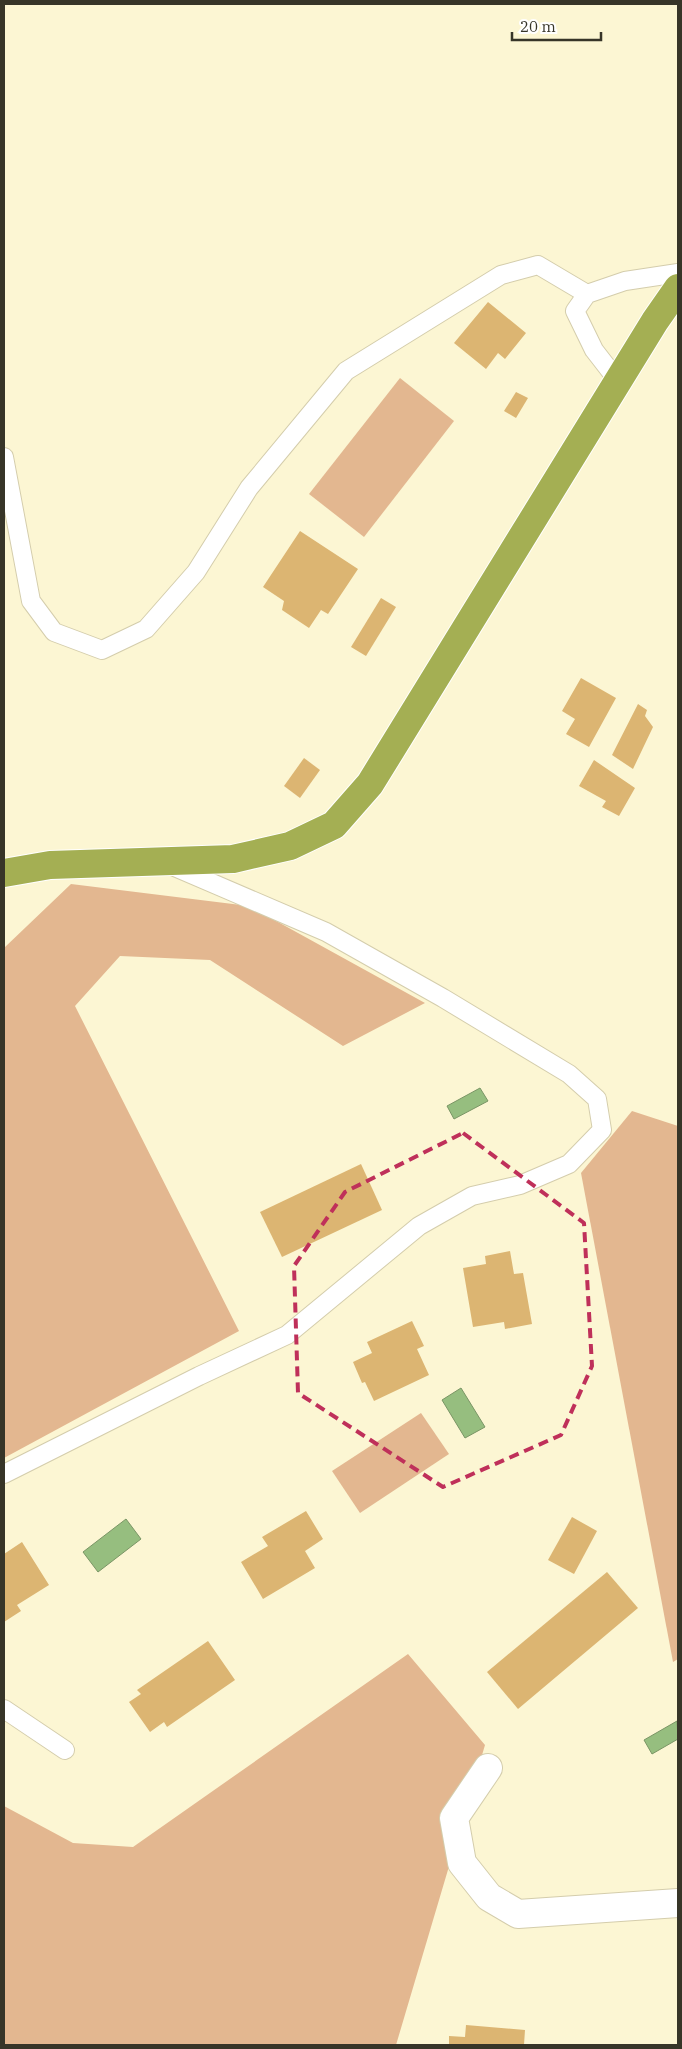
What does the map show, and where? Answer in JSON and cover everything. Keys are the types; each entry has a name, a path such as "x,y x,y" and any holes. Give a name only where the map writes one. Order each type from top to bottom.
{"highway":[{"path":"4,872 50,865 233,859 290,846 334,825 370,784 618,381 678,288"}],"street":[{"path":"488,1768 454,1818 462,1863 488,1897 518,1914 678,1902"}],"lane":[{"path":"4,457 31,602 54,632 102,650 146,629 190,580 249,488 346,371 501,275 538,265 587,294"},
{"path":"618,381 594,350 575,311 587,294 625,281 678,273"},
{"path":"4,1474 199,1376 287,1335 419,1226 472,1196 520,1185 569,1164 602,1130 597,1098 561,1069 326,932 160,861"},
{"path":"4,1709 65,1750"}],"highlighted area":[{"path":"463,1133 584,1223 592,1366 561,1435 443,1487 298,1393 294,1266 345,1192"}],"shaded area":[{"path":"400,378 454,421 364,537 309,494"},
{"path":"71,884 249,906 425,1003 343,1046 210,960 120,956 75,1006 239,1331 4,1458 4,948"},
{"path":"480,1088 488,1101 454,1119 447,1106"},
{"path":"632,1111 678,1126 678,1659 673,1662 581,1173"},
{"path":"461,1388 485,1427 465,1438 442,1400"},
{"path":"421,1413 449,1454 360,1513 332,1471"},
{"path":"126,1519 141,1539 98,1572 83,1552"},
{"path":"408,1654 485,1745 396,2045 4,2045 4,1806 73,1843 133,1847"},
{"path":"677,1721 678,1739 652,1754 644,1740"}],"building":[{"path":"488,302 526,333 505,359 498,353 486,369 454,343"},
{"path":"516,392 528,398 516,418 504,411"},
{"path":"300,531 358,569 328,614 321,610 309,628 282,610 284,601 263,587"},
{"path":"381,598 396,607 366,656 351,647"},
{"path":"581,678 616,698 589,747 566,734 575,719 562,711"},
{"path":"638,704 647,710 645,716 653,727 633,769 612,755"},
{"path":"304,758 320,770 300,798 284,786"},
{"path":"594,760 635,788 619,816 602,807 606,801 579,786"},
{"path":"361,1164 382,1210 282,1257 260,1212"},
{"path":"510,1251 514,1274 523,1273 532,1324 505,1329 504,1322 473,1327 463,1268 486,1264 485,1256"},
{"path":"412,1321 424,1346 417,1349 429,1375 374,1401 365,1382 362,1383 353,1362 372,1353 367,1342"},
{"path":"306,1511 323,1539 305,1551 315,1568 263,1599 241,1562 268,1546 262,1537"},
{"path":"572,1517 597,1531 574,1574 548,1560"},
{"path":"22,1542 49,1585 17,1605 21,1611 4,1622 4,1554"},
{"path":"607,1572 638,1608 518,1709 487,1672"},
{"path":"208,1641 235,1680 167,1727 164,1722 150,1732 129,1702 141,1694 137,1690"},
{"path":"466,2025 525,2030 524,2045 449,2045 449,2036 465,2037"}]}
